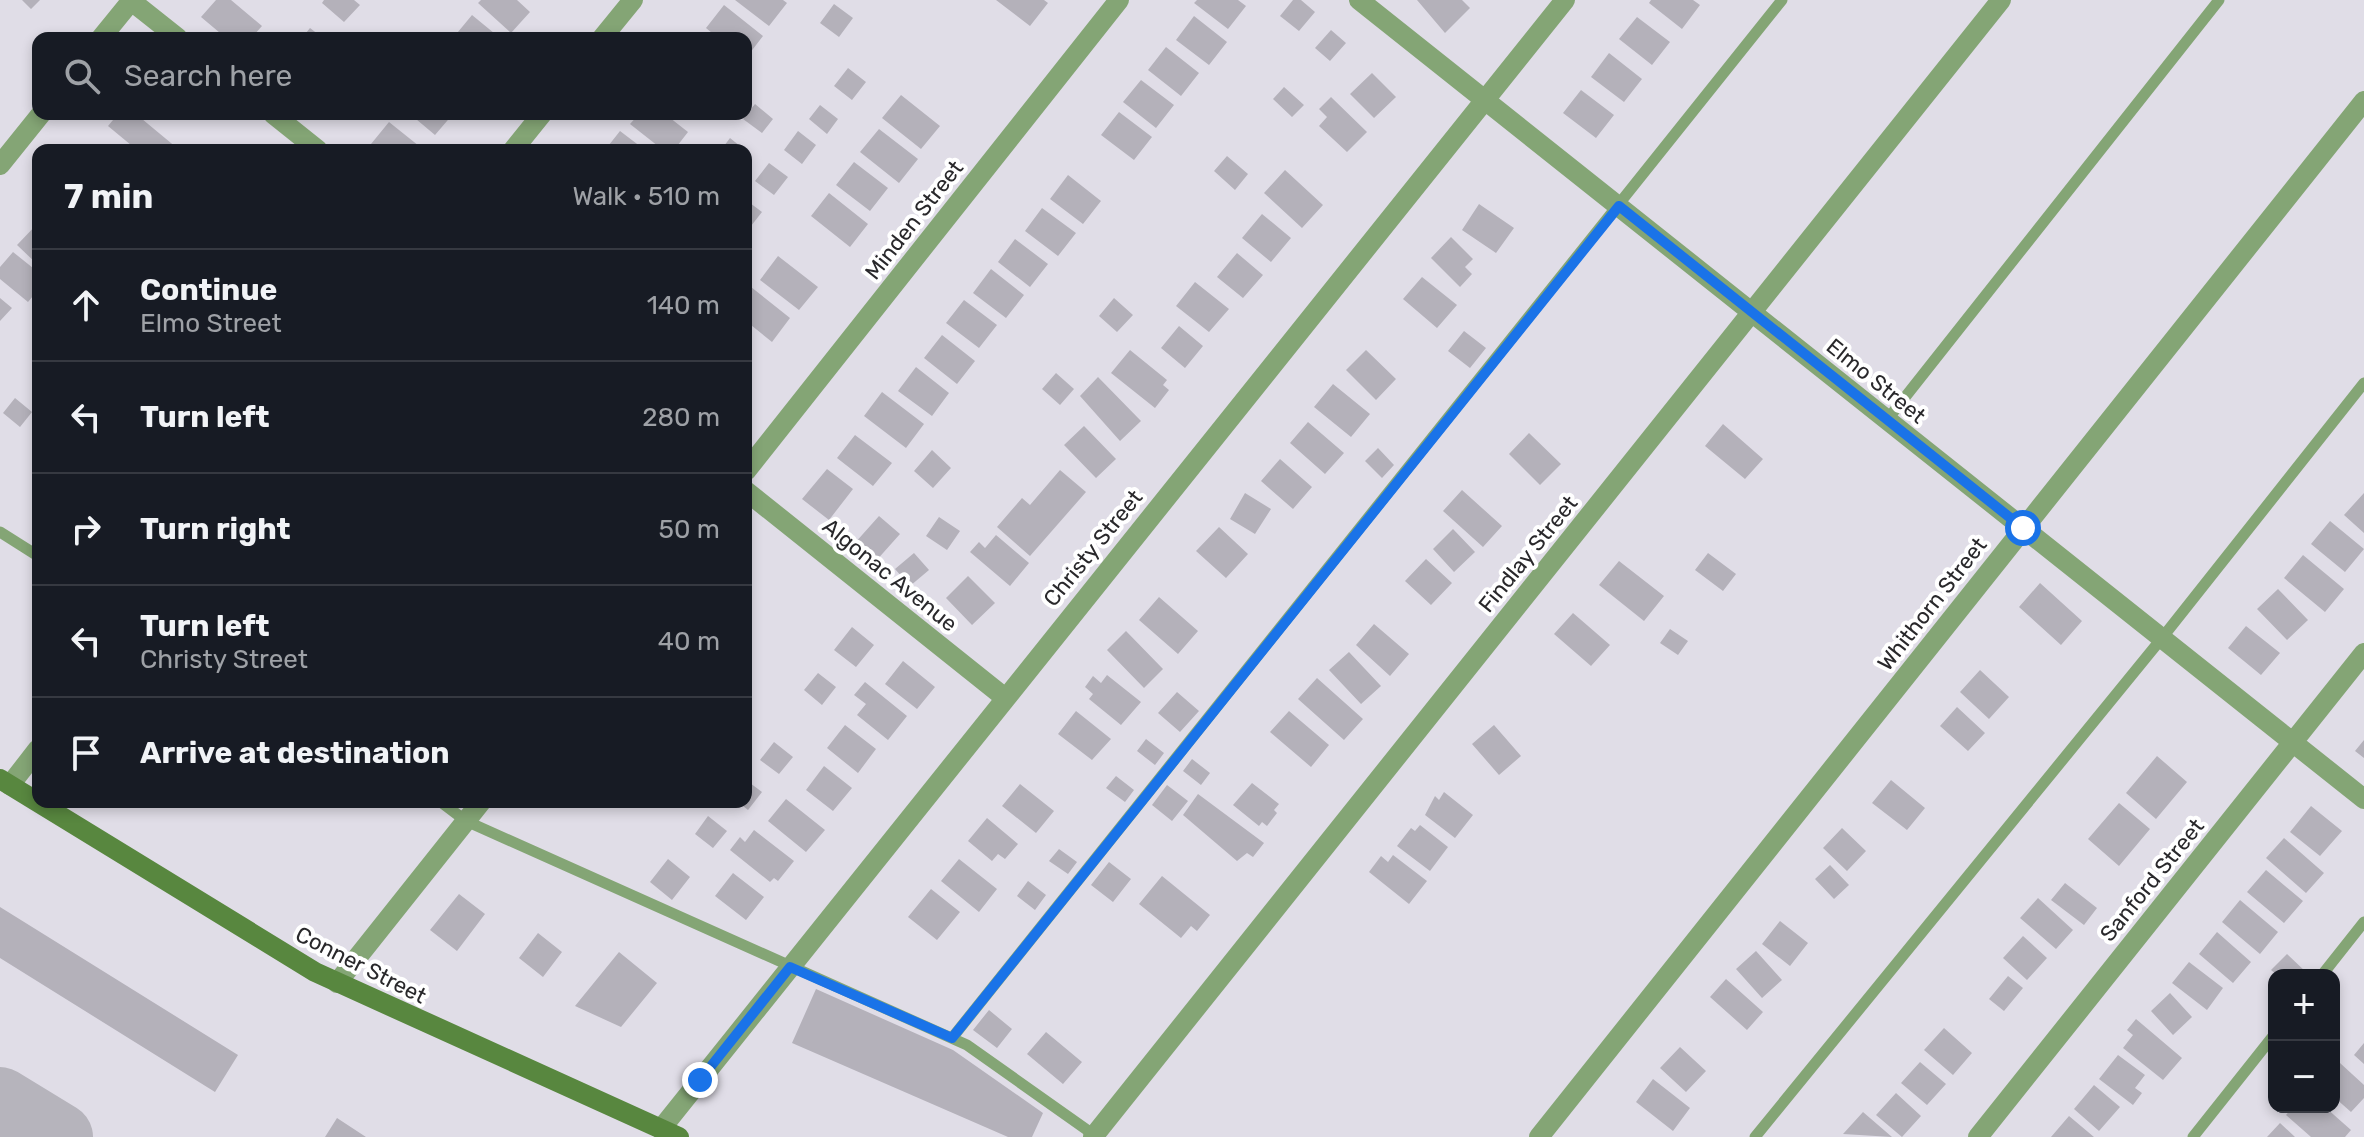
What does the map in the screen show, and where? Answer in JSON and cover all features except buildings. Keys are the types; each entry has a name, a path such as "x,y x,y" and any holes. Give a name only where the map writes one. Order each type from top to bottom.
{"main road":[{"name":"Conner Street","path":"5,782 32,798"},
{"name":"Conner Street","path":"48,808 337,983 670,1133"}],"street":[{"path":"106,32 131,0 171,32"},
{"path":"607,32 633,0"},
{"name":"Minden Street","path":"752,463 1119,0"},
{"name":"Elmo Street","path":"1359,0 2364,799"},
{"name":"Christy Street","path":"670,1133 790,967 1565,0"},
{"name":"Findlay Street","path":"1095,1136 2001,0"},
{"name":"Whithorn Street","path":"1539,1137 2364,101"},
{"path":"0,165 36,120"},
{"path":"280,120 310,144"},
{"path":"518,144 537,120"},
{"name":"Algonac Avenue","path":"752,496 1004,697"},
{"name":"Sanford Street","path":"1978,1137 2364,653"},
{"path":"5,782 32,755"},
{"path":"337,983 476,808"}],"lane":[{"path":"952,1038 1782,0"},
{"path":"1887,420 2219,0"},
{"path":"1755,1137 2162,638 2364,383"},
{"path":"0,532 32,552"},
{"path":"449,808 466,821 967,1045 1095,1136"},
{"path":"2327,969 2364,922"},
{"path":"2193,1137 2269,1041"}],"taxiway":[{"path":"0,1101 59,1137"}],"route":[{"path":"700,1080 790,967 952,1038 1619,206 2023,528"}]}
